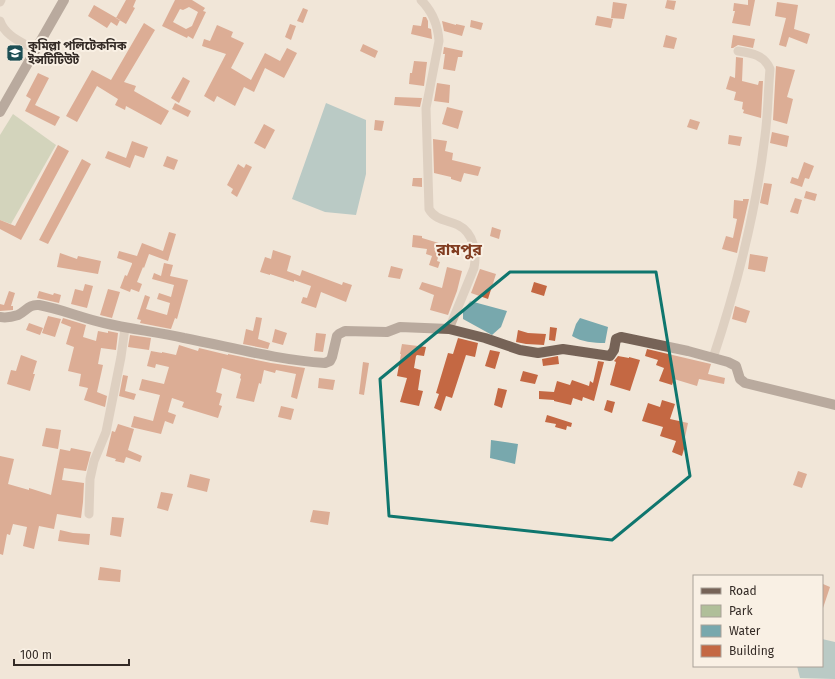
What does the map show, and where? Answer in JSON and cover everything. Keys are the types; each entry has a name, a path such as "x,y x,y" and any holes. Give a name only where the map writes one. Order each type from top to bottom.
{"main road":[{"path":"0,112 64,0"},
{"path":"0,317 12,317 30,306 37,305 50,307 102,323 125,328 275,356 324,363 330,361 332,357 337,336 345,331 388,332 400,327 449,330 484,338 520,350 538,353 563,349 610,356 614,350 616,339 619,337 688,351 728,362 736,366 740,379 745,383 835,405"}],"street":[{"path":"421,0 430,12 438,32 439,42 426,108 429,209 431,214 459,225 469,235 475,248 476,258 474,268 449,330"},
{"path":"0,21 3,33 35,50"},
{"path":"713,358 726,319 745,250 765,135 770,69 767,63 758,55 738,50"},
{"path":"88,514 90,479 94,461 106,432 125,328"}],"highlighted area":[{"path":"510,272 656,272 690,476 612,540 389,516 380,379"}],"green space":[{"path":"13,114 56,145 11,224 0,220 0,135"}],"water":[{"path":"326,103 366,120 366,174 356,215 325,212 292,199"},
{"path":"470,301 507,311 501,327 492,335 463,319 463,311"},
{"path":"580,318 608,327 605,343 588,342 572,336 576,324"},
{"path":"491,440 518,444 515,464 490,458"},
{"path":"823,639 835,642 835,679 800,678 797,667 823,667"}],"building":[{"path":"126,0 136,0 133,7 135,8 126,24 116,18"},
{"path":"175,0 192,0 205,8 203,11 206,12 193,39 188,36 187,38 162,26","holes":["189,7 198,12 192,26 186,29 173,22 180,9 183,10"]},
{"path":"667,0 676,1 674,10 665,8"},
{"path":"748,0 755,0 750,26 732,23 735,11 733,11 734,3 748,5"},
{"path":"613,2 627,4 624,19 611,18"},
{"path":"777,2 798,5 794,29 810,34 807,44 789,37 786,47 779,45 786,18 775,16"},
{"path":"94,5 120,20 117,26 111,22 107,28 88,16"},
{"path":"303,8 308,10 303,23 297,21"},
{"path":"597,16 613,19 611,28 595,25"},
{"path":"423,17 426,17 428,21 428,28 431,29 432,39 411,34 413,25 421,26"},
{"path":"471,20 483,23 481,30 470,27"},
{"path":"442,21 465,26 462,36 444,31"},
{"path":"144,23 155,30 124,82 136,86 134,91 169,111 161,125 126,106 125,110 115,105 118,99 97,86 77,122 66,116 92,70 111,80"},
{"path":"290,24 296,26 291,40 285,37"},
{"path":"217,25 233,32 231,37 244,43 231,68 251,80 265,53 280,61 287,48 297,53 284,78 265,68 254,92 244,87 235,106 217,96 214,102 204,96 226,54 202,46 204,39 210,41"},
{"path":"666,35 677,38 674,49 663,47"},
{"path":"733,35 755,39 753,48 738,45 731,48"},
{"path":"363,44 378,51 375,58 360,51"},
{"path":"444,47 463,51 462,57 458,57 455,71 443,69 445,54 443,54"},
{"path":"736,57 743,58 742,81 758,85 759,81 763,81 761,118 743,113 743,102 734,100 736,92 726,89 730,76 735,78"},
{"path":"414,61 427,62 424,86 409,84 410,73 412,73"},
{"path":"776,66 795,70 787,97 793,99 787,124 773,120"},
{"path":"38,73 49,78 35,105 60,117 55,126 25,111 31,99 26,96"},
{"path":"183,77 190,81 179,103 171,98"},
{"path":"437,83 450,85 449,103 434,101"},
{"path":"395,97 422,98 420,107 394,105"},
{"path":"175,103 191,111 188,117 172,109"},
{"path":"447,107 463,111 458,129 442,124"},
{"path":"690,119 700,122 697,130 687,127"},
{"path":"375,120 384,121 382,131 374,130"},
{"path":"264,124 275,130 265,149 254,143"},
{"path":"772,132 789,136 787,147 770,143"},
{"path":"729,135 742,137 740,146 728,144"},
{"path":"433,139 447,141 445,151 453,153 452,160 481,167 478,176 464,173 461,182 451,179 451,177 434,173"},
{"path":"132,141 148,147 144,158 135,155 130,168 105,158 108,151 126,158"},
{"path":"58,145 69,151 21,240 0,229 0,220 15,226"},
{"path":"167,156 178,160 174,170 163,166"},
{"path":"82,159 91,164 48,244 39,240"},
{"path":"804,162 814,166 809,179 805,178 802,187 790,183 792,177 798,179"},
{"path":"238,164 244,168 246,164 252,167 237,197 231,193 233,189 227,185"},
{"path":"413,178 422,178 422,187 412,186"},
{"path":"764,183 772,184 768,205 760,203"},
{"path":"806,191 817,194 815,201 804,198"},
{"path":"795,198 802,200 798,214 790,212"},
{"path":"743,199 749,199 737,253 722,249 726,236 733,238 737,219 733,218 734,200 743,201"},
{"path":"492,227 501,230 499,239 490,236"},
{"path":"169,232 176,234 168,261 149,254 137,282 142,284 139,292 131,289 130,292 120,288 132,263 117,258 119,251 137,256 142,243 163,251"},
{"path":"413,235 422,236 422,238 442,244 437,261 440,262 438,268 429,265 432,256 426,254 427,249 412,247"},
{"path":"273,250 291,256 287,271 300,276 302,270 342,285 343,282 352,285 346,302 321,292 316,308 301,303 303,297 307,298 311,286 294,280 294,282 260,272 265,257 271,259"},
{"path":"60,253 77,259 78,256 101,261 98,274 57,267"},
{"path":"750,254 768,257 765,272 748,269"},
{"path":"164,263 173,265 170,276 188,280 177,319 175,318 171,329 140,323 141,320 137,319 145,295 150,297 146,309 167,315 170,303 157,299 159,293 171,297 174,285 152,279 154,273 161,276"},
{"path":"391,266 403,269 400,279 388,277"},
{"path":"447,267 462,271 457,291 448,315 430,310 434,295 419,289 422,282 442,288"},
{"path":"480,269 496,274 488,299 471,293"},
{"path":"534,282 547,286 544,296 531,292"},
{"path":"85,284 93,286 87,308 71,304 75,289 83,291"},
{"path":"108,289 120,292 112,318 100,315"},
{"path":"9,291 15,293 11,306 13,306 13,310 0,311 0,304 4,305"},
{"path":"39,291 53,295 54,293 61,295 59,303 37,298"},
{"path":"735,306 750,311 746,323 732,319"},
{"path":"48,316 61,319 55,337 42,333"},
{"path":"256,317 262,318 258,339 270,343 268,349 243,344 246,329 253,331"},
{"path":"63,318 86,325 83,337 96,341 98,331 118,333 116,350 101,348 98,364 103,365 97,392 107,396 105,407 84,400 88,388 79,386 81,374 68,371 74,347 66,344 71,327 61,323"},
{"path":"29,323 43,328 40,335 26,330"},
{"path":"550,327 557,328 555,341 549,340"},
{"path":"275,329 287,333 283,345 272,342"},
{"path":"518,330 528,333 546,334 544,345 516,342"},
{"path":"316,333 326,334 323,352 314,351"},
{"path":"130,335 151,338 149,350 128,347"},
{"path":"458,338 478,343 475,357 466,355 452,398 446,396 441,411 434,408 439,394 436,393 448,353 453,354"},
{"path":"402,344 426,347 424,356 416,356 414,368 421,370 418,390 423,391 419,406 400,402 407,378 397,376"},
{"path":"179,345 198,351 199,348 228,355 305,368 297,399 291,397 296,374 276,370 275,373 264,370 261,384 259,383 254,402 236,398 241,374 222,368 216,392 222,394 219,405 222,406 218,418 182,407 184,402 172,398 168,412 176,415 173,424 165,421 161,434 131,427 134,416 153,421 160,395 139,390 142,379 164,384 169,367 156,364 155,368 147,366 151,351 176,355"},
{"path":"647,349 711,364 708,374 725,378 724,384 699,379 697,386 674,379 672,385 659,381 664,368 656,365 658,360 645,356"},
{"path":"490,350 500,352 495,369 485,366"},
{"path":"21,355 37,361 30,391 7,384 11,370 16,371"},
{"path":"558,356 559,364 543,366 542,359"},
{"path":"618,356 640,360 630,391 610,385 616,362 614,361"},
{"path":"598,361 604,362 594,401 583,397 582,401 573,398 571,405 554,400 539,399 539,391 554,392 557,381 570,385 572,380 589,386 590,381 593,383"},
{"path":"363,362 369,363 364,395 359,394"},
{"path":"523,371 538,375 535,384 520,381"},
{"path":"123,375 128,376 125,391 136,394 134,400 119,396"},
{"path":"319,378 335,380 333,390 318,388"},
{"path":"498,388 507,390 502,408 494,405"},
{"path":"607,400 615,402 612,413 604,410"},
{"path":"662,400 675,404 670,419 688,423 684,442 686,442 682,456 672,452 676,441 660,436 663,427 642,421 648,403 660,407"},
{"path":"281,406 294,409 291,420 278,417"},
{"path":"547,415 572,423 571,427 567,426 566,430 555,427 556,424 545,422"},
{"path":"118,424 134,429 128,450 142,456 140,462 126,457 124,463 115,461 116,459 106,456 112,431 115,432"},
{"path":"46,428 61,430 58,449 42,446"},
{"path":"71,448 91,452 86,471 64,468 62,480 84,483 81,518 57,514 54,529 39,526 34,549 23,546 27,527 13,524 10,535 7,534 3,555 0,554 0,456 14,459 8,484 29,490 29,488 51,495 60,449 70,451"},
{"path":"798,471 807,474 802,488 793,485"},
{"path":"190,474 210,479 207,492 187,487"},
{"path":"161,492 173,494 168,511 157,508"},
{"path":"313,510 330,512 328,525 310,522"},
{"path":"112,517 124,518 121,537 110,535"},
{"path":"60,530 73,533 90,534 89,545 58,541"},
{"path":"100,567 121,570 120,582 98,580"},
{"path":"823,584 830,587 823,608"}],"place":[{"name":"কুমিল্লা পলিটেকনিক ইন্সটিটিউট","path":"15,53"}],"district":[{"name":"রামপুর","path":"459,249"}]}
